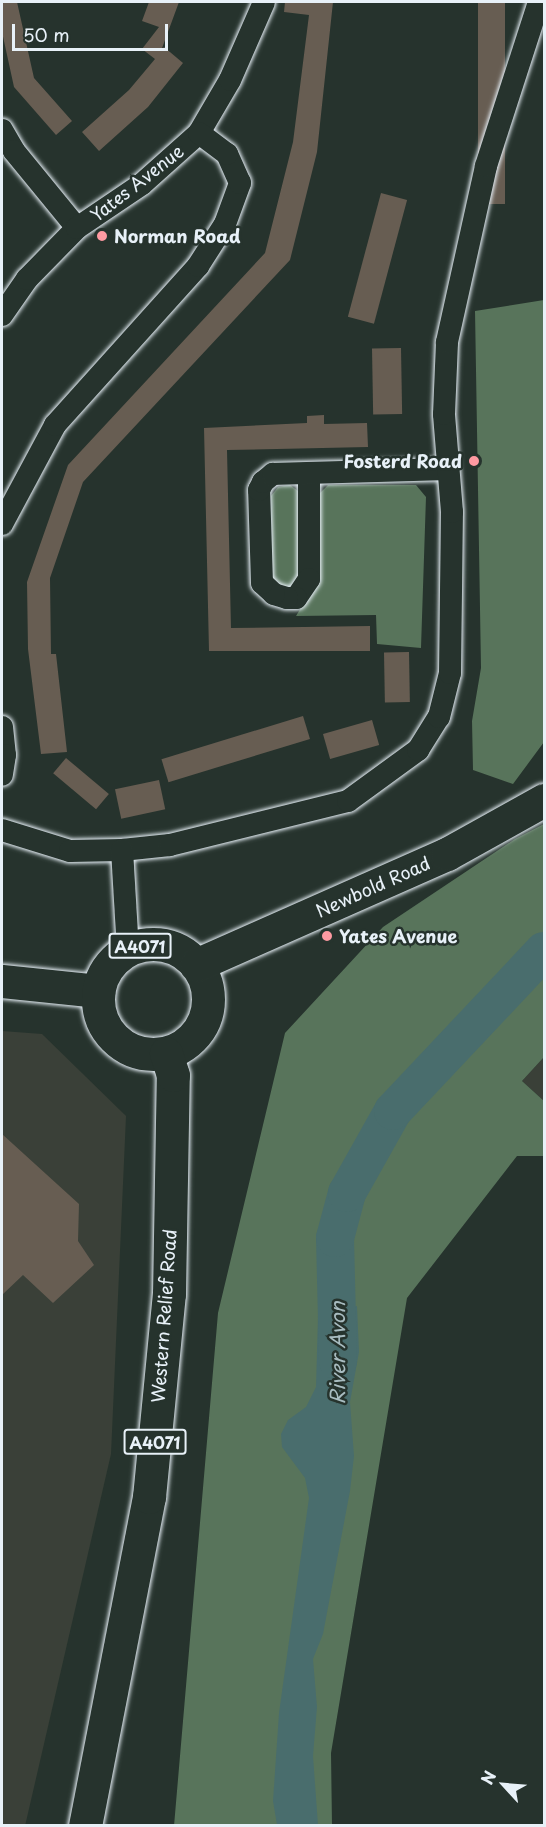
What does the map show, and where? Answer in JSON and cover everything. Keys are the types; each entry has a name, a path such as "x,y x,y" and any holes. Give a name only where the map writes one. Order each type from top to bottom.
{"main road":[{"name":"Newbold Road","path":"196,965 447,854 544,800"},
{"name":"A4071","path":"98,991 104,974 128,950 146,944 165,945 182,952 196,965 205,981 208,999 205,1017 196,1033 166,1053"},
{"path":"2,981 98,991 98,1009 115,1040 148,1054 166,1053"},
{"name":"Western Relief Road","path":"85,1826 149,1497 169,1294 173,1076 166,1053"}],"street":[{"name":"Yates Avenue","path":"2,315 27,279 78,228 142,184 199,133 230,80 264,2"},
{"path":"2,830 70,851 122,850 170,845 348,801 418,750 440,717 450,673 452,512 444,414 447,342 486,166 539,2"},
{"path":"2,130 14,152 78,228"},
{"path":"2,524 55,425 198,266 225,224 240,183 227,154 199,133"},
{"path":"309,475 309,579 296,598 287,598 274,594 262,583 259,490 273,474 309,475 447,469"},
{"path":"2,727 5,755 2,775"},
{"path":"122,850 128,950"}],"shaded area":[{"path":"2,1031 42,1034 126,1116 111,1454 25,1826 2,1825"},
{"path":"544,1057 544,1101 522,1081"}],"green space":[{"path":"544,300 544,742 513,784 473,770 472,721 481,668 475,311"},
{"path":"290,485 298,491 300,579 292,588 284,589 272,579 271,496 278,487"},
{"path":"328,485 416,485 426,497 421,648 377,644 376,615 296,616 319,578 317,496"},
{"path":"544,824 544,1057 522,1081 544,1101 544,1156 517,1156 407,1298 331,1753 332,1825 174,1826 218,1313 285,1033 383,927 515,839"}],"water":[{"path":"357,1306 359,1352 350,1402 354,1456 350,1491 323,1634 313,1659 317,1707 313,1756 318,1825 277,1825 273,1801 279,1713 309,1498 305,1478 282,1447 281,1434 288,1420 306,1407 316,1387 318,1315"}],"building":[{"path":"2,2 17,2 34,78 72,121 56,135 14,87 2,32"},
{"path":"149,2 179,2 161,51 164,47 183,63 148,107 99,151 82,132 129,90 155,59 142,49 159,27 142,21"},
{"path":"285,2 333,2 317,152 290,260 83,482 50,578 51,654 56,654 67,752 41,754 28,649 27,582 68,465 265,253 293,142 309,15 284,12"},
{"path":"478,2 505,2 505,204 478,204"},
{"path":"381,193 407,200 374,324 348,317"},
{"path":"401,348 402,414 373,414 372,349"},
{"path":"324,415 324,424 367,423 368,447 227,450 231,628 370,626 370,651 209,651 204,428 307,423 307,416"},
{"path":"384,652 409,652 410,702 385,702"},
{"path":"303,716 310,739 168,782 161,759"},
{"path":"372,720 379,745 330,759 323,734"},
{"path":"66,758 109,794 96,809 53,773"},
{"path":"159,780 165,809 121,819 115,789"},
{"path":"2,1134 79,1204 78,1241 94,1265 53,1303 23,1275 2,1295"}],"waterway":[{"name":"River Avon","path":"338,1361 335,1238 347,1193 393,1111 544,951"}],"place":[{"name":"Norman Road","path":"102,236"},
{"name":"Fosterd Road","path":"474,461"},
{"name":"Yates Avenue","path":"327,936"}]}
